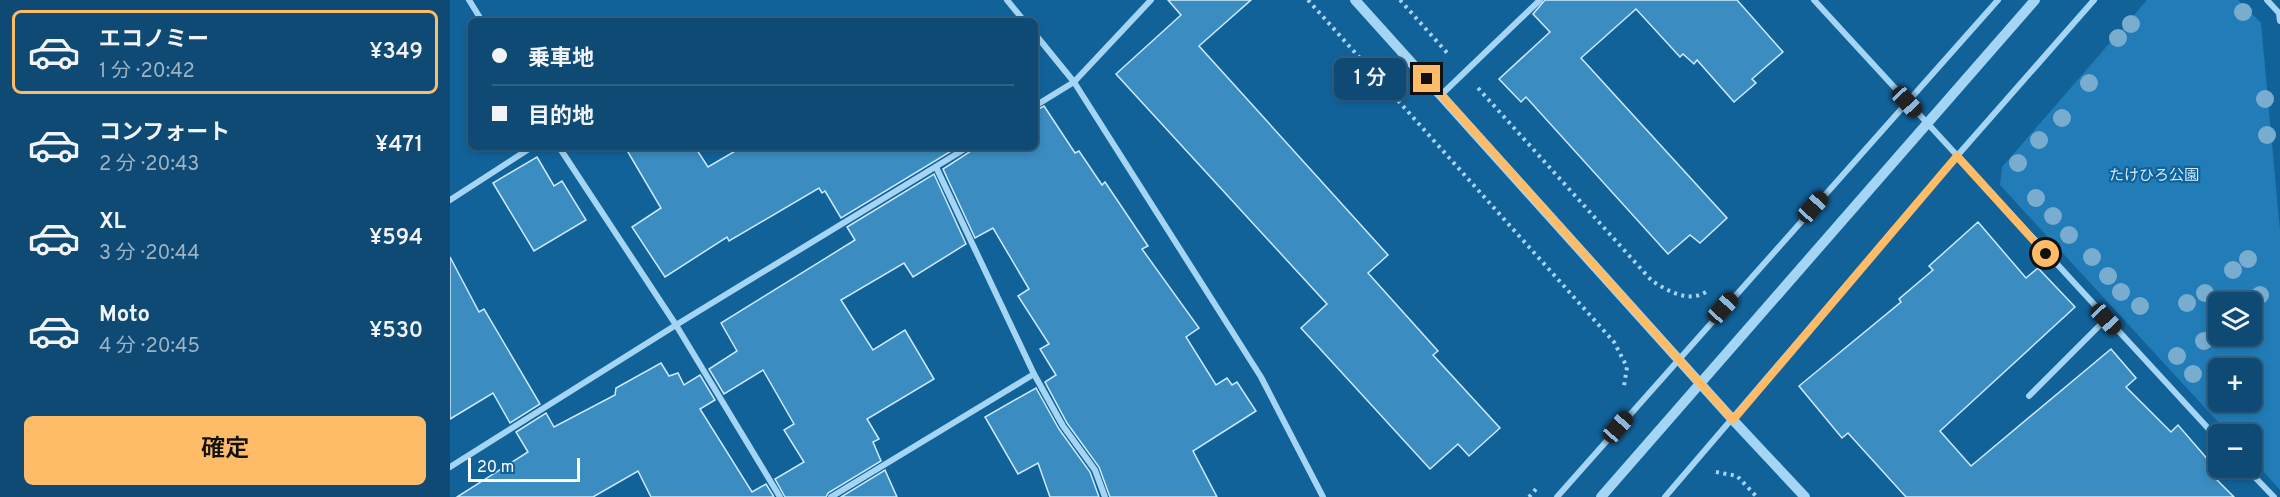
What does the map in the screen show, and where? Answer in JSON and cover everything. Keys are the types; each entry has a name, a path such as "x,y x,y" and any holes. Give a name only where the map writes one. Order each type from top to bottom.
{"street":[{"path":"469,0 480,18"},
{"path":"1007,0 1022,18"},
{"path":"1038,104 1074,81 1151,0"},
{"path":"1355,0 1805,497"},
{"path":"1441,95 1540,0"},
{"path":"1814,0 2208,428"},
{"path":"1557,497 1998,0"},
{"path":"1600,497 2035,0"},
{"path":"1665,497 2094,0"},
{"path":"2267,0 2279,13 2280,21"},
{"path":"1038,38 1074,81 1262,377 1323,497"},
{"path":"450,200 527,150"},
{"path":"562,150 676,325 780,497"},
{"path":"450,467 676,325 963,150"},
{"path":"936,167 1034,374 1063,426 1095,470 1105,497"},
{"path":"2029,396 2106,319"},
{"path":"831,497 1034,374"},
{"path":"2256,478 2274,497"}],"path":[{"path":"1308,0 1614,342 1627,367 1623,391"},
{"path":"1400,0 1652,281 1677,295 1697,298 1712,289"},
{"path":"1710,475 1716,472 1737,476 1757,497"},
{"path":"1528,497 1536,488"}],"green space":[{"name":"たけひろ公園","path":"2147,0 2238,0 2261,23 2280,231 2280,490 2262,470 2262,424 2220,424 2209,412 2262,412 2262,358 2208,358 2208,411 2000,185 2002,167"}],"building":[{"path":"1168,0 1251,0 1199,46 1388,255 1368,273 1438,351 1433,355 1500,428 1469,456 1458,444 1430,469 1301,328 1327,304 1116,74 1181,15"},
{"path":"1545,0 1737,0 1783,52 1752,79 1756,83 1734,102 1697,60 1694,64 1683,54 1680,57 1636,9 1581,58 1727,218 1700,243 1690,235 1668,254 1526,97 1521,102 1499,79 1550,32 1533,14"},
{"path":"1044,106 1075,153 1079,151 1102,185 1105,182 1148,246 1142,249 1199,328 1186,337 1216,385 1227,378 1232,385 1237,382 1256,411 1193,451 1217,497 1110,497 1099,467 1067,423 1045,382 1056,375 1040,349 1049,344 1018,296 1029,289 993,228 975,238 943,169 972,150 1038,150 1038,109"},
{"path":"627,150 697,150 708,167 737,150 953,150 841,218 825,191 822,193 819,188 729,241 727,237 665,277 632,227 661,208"},
{"path":"537,157 554,186 562,181 586,220 534,251 493,183"},
{"path":"934,174 966,244 913,277 904,263 841,300 873,350 905,330 934,379 867,419 879,439 873,442 881,461 828,493 826,497 785,497 775,479 804,462 784,430 794,424 763,370 724,394 709,369 737,351 721,323 855,240 847,227"},
{"path":"1978,222 2026,278 2038,268 2075,307 1940,431 1971,466 2111,349 2136,378 2126,387 2171,432 2178,425 2208,460 2208,478 2215,478 2234,497 1906,497 1848,433 1842,438 1799,386 1901,302 1899,299 1933,270 1929,266"},
{"path":"450,257 479,312 484,309 540,404 510,423 493,393 450,419"},
{"path":"661,363 669,376 678,373 684,385 700,375 715,400 700,409 752,492 766,484 774,497 651,497 638,471 593,497 457,497 528,452 516,432 546,413 554,427 615,395 616,388"},
{"path":"1036,388 1059,429 1090,472 1099,497 1050,497 1038,463 1018,474 985,417"},
{"path":"885,470 897,497 841,497"}],"route":[{"path":"1427,79 1679,357 1733,420 1957,156 2046,254"}]}
